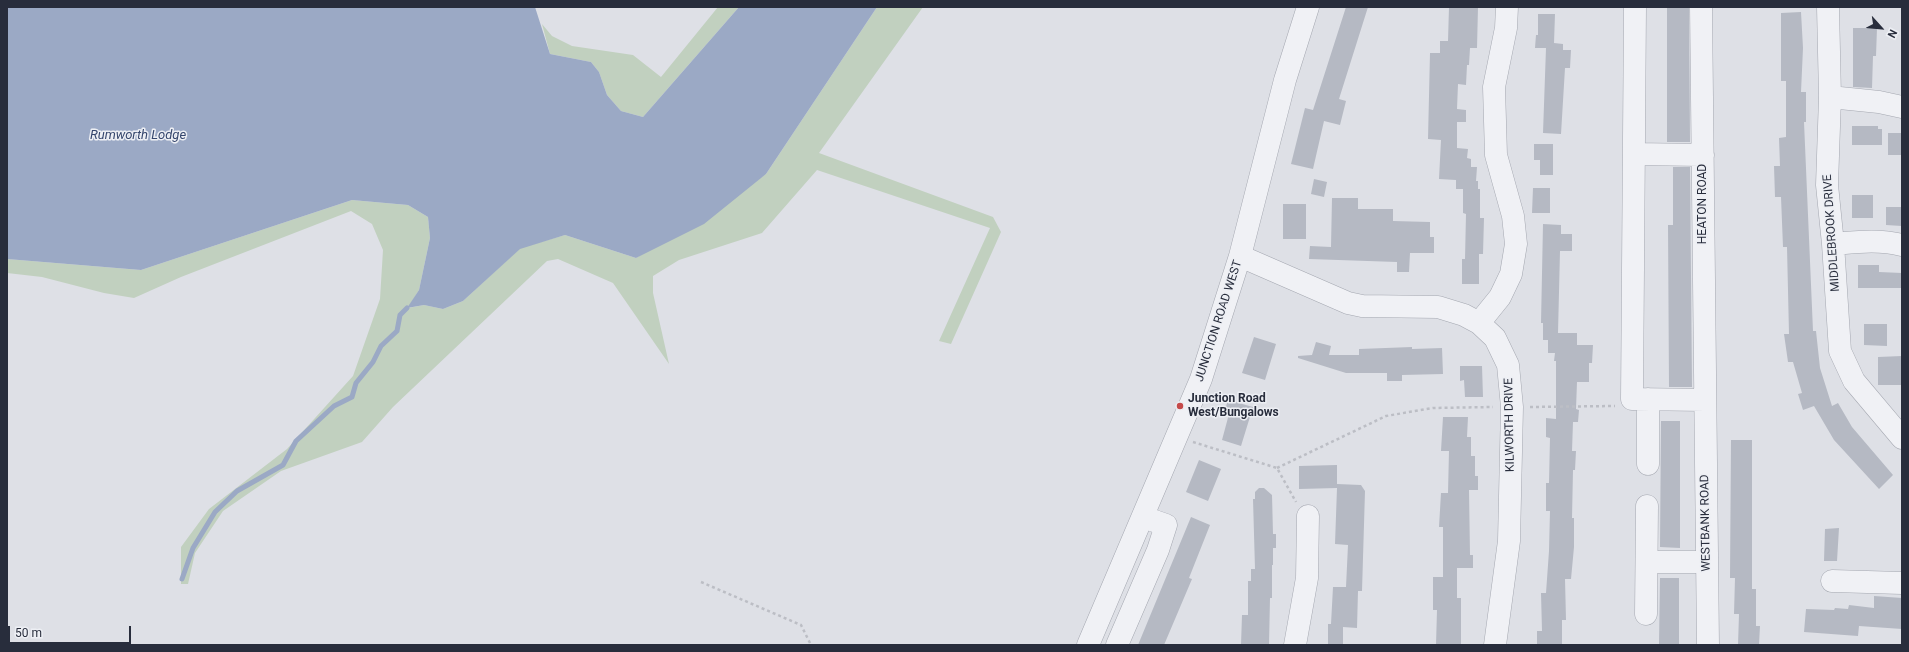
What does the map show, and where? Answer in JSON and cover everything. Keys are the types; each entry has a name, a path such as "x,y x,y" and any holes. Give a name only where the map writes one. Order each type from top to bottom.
{"street":[{"name":"JUNCTION ROAD WEST","path":"1088,645 1178,437 1201,379 1240,256 1285,80 1308,7"},
{"path":"1479,323 1500,297 1511,274 1516,244 1513,216 1496,155 1494,87 1506,28 1507,7"},
{"path":"1635,7 1634,154 1640,399 1648,464"},
{"name":"HEATON ROAD","path":"1701,7 1705,400"},
{"name":"MIDDLEBROOK DRIVE","path":"1828,7 1830,98 1827,185 1833,244 1840,351 1854,381 1898,426"},
{"path":"1830,98 1879,102 1902,107"},
{"path":"1634,154 1703,156"},
{"path":"1833,244 1886,241 1902,245"},
{"name":"KILWORTH DRIVE","path":"1240,256 1348,303 1362,306 1438,307 1464,315 1479,323 1494,338 1508,365 1512,407 1509,541 1495,645"},
{"path":"1640,399 1705,400"},
{"name":"WESTBANK ROAD","path":"1705,400 1708,645"},
{"path":"1646,614 1647,506"},
{"path":"1116,645 1158,550 1166,525 1143,516"},
{"path":"1295,645 1307,578 1308,516"},
{"path":"1647,562 1706,562"},
{"path":"1832,581 1902,583"}],"path":[{"path":"1178,437 1277,468 1386,416 1433,408 1621,406 1640,399"},
{"path":"1277,468 1297,505 1308,516"},
{"path":"701,582 801,625 811,645"}],"green space":[{"path":"718,7 739,7 643,117 621,111 607,95 599,72 591,62 550,54 542,24 552,36 572,46 633,55 661,77"},
{"path":"877,7 923,7 819,153 993,217 1001,232 951,344 939,341 990,228 817,170 762,233 679,260 653,276 653,293 669,364 613,283 558,259 547,261 393,407 362,442 281,471 223,511 195,553 188,584 181,584 181,547 209,509 287,449 353,376 380,299 383,250 372,224 351,211 181,277 134,298 104,293 42,277 7,273 7,259 141,270 352,200 408,205 428,217 430,238 419,290 408,308 424,305 443,309 463,301 520,248 565,235 636,258 766,174"}],"water":[{"name":"Rumworth Lodge","path":"7,7 535,7 550,54 591,62 599,72 607,95 621,111 643,117 739,7 877,7 766,174 704,224 636,258 565,235 520,249 463,301 443,309 424,305 407,308 419,290 430,238 428,217 408,205 352,200 141,270 7,259"}],"building":[{"path":"1346,7 1368,7 1339,99 1346,101 1340,125 1324,121 1313,169 1291,164 1305,108 1313,110"},
{"path":"1449,7 1478,7 1477,48 1470,48 1466,85 1458,84 1457,109 1466,110 1466,122 1457,122 1457,148 1468,149 1467,158 1471,159 1471,167 1477,167 1476,181 1478,181 1478,189 1480,189 1480,218 1484,218 1483,254 1479,254 1479,284 1462,284 1462,259 1465,259 1466,214 1463,213 1463,189 1456,189 1456,180 1439,179 1441,140 1428,139 1430,53 1440,53 1440,41 1448,41"},
{"path":"1667,7 1689,7 1690,142 1667,142"},
{"path":"1801,12 1803,48 1801,92 1806,92 1806,122 1804,122 1813,331 1816,331 1820,368 1832,406 1838,403 1852,427 1893,475 1879,489 1834,440 1814,406 1803,410 1798,394 1802,393 1793,362 1788,362 1784,334 1789,334 1787,247 1783,247 1781,197 1775,197 1774,166 1780,166 1779,138 1786,137 1786,81 1781,81 1781,13"},
{"path":"1538,14 1555,14 1554,43 1563,44 1563,50 1571,50 1570,68 1565,68 1561,134 1543,133 1546,48 1535,48 1536,35 1538,35"},
{"path":"1853,28 1877,28 1876,56 1873,56 1872,88 1853,87"},
{"path":"1852,126 1878,126 1878,129 1882,129 1882,145 1852,145"},
{"path":"1888,133 1902,133 1902,155 1888,155"},
{"path":"1534,144 1553,144 1553,175 1540,175 1540,160 1534,160"},
{"path":"1673,167 1690,167 1692,387 1669,387 1668,225 1673,225"},
{"path":"1314,179 1327,182 1324,197 1311,194"},
{"path":"1533,188 1550,188 1550,213 1532,213"},
{"path":"1852,195 1873,195 1873,218 1852,218"},
{"path":"1332,198 1358,198 1358,209 1393,209 1393,221 1430,222 1430,237 1434,237 1434,253 1410,253 1409,272 1397,272 1397,262 1309,259 1310,246 1331,247"},
{"path":"1283,204 1306,204 1306,239 1283,239"},
{"path":"1886,207 1902,207 1902,226 1886,225"},
{"path":"1543,224 1561,225 1561,234 1572,234 1572,251 1560,251 1558,333 1577,333 1577,345 1593,345 1592,363 1589,363 1589,382 1577,382 1576,409 1579,410 1578,422 1573,422 1572,451 1576,451 1575,470 1573,470 1572,518 1574,518 1574,547 1571,579 1565,579 1566,620 1562,620 1562,645 1537,645 1537,631 1542,631 1541,593 1546,593 1549,551 1550,511 1546,511 1546,483 1549,483 1550,438 1546,437 1546,418 1556,419 1555,353 1548,353 1548,340 1543,340 1543,323 1541,323"},
{"path":"1858,265 1879,265 1879,272 1902,273 1902,288 1858,288"},
{"path":"1864,324 1887,324 1887,346 1864,345"},
{"path":"1254,337 1276,344 1265,380 1242,373"},
{"path":"1316,342 1331,346 1329,355 1359,355 1359,349 1412,347 1412,349 1442,348 1443,374 1402,375 1402,381 1387,381 1387,373 1346,373 1298,358 1298,356 1312,355"},
{"path":"1902,356 1902,385 1878,385 1878,357"},
{"path":"1460,366 1482,366 1483,397 1465,397 1464,380 1460,381"},
{"path":"1228,400 1253,407 1241,446 1222,440 1229,414 1224,413"},
{"path":"1443,417 1468,417 1467,437 1471,437 1471,456 1475,456 1475,476 1478,476 1478,490 1469,490 1470,555 1473,555 1473,568 1457,568 1457,598 1461,598 1461,645 1436,645 1437,610 1433,610 1433,577 1443,577 1443,527 1439,527 1441,493 1448,493 1449,451 1441,451"},
{"path":"1661,421 1680,421 1680,548 1660,547"},
{"path":"1731,440 1752,440 1752,589 1756,589 1756,626 1760,626 1759,645 1738,645 1739,614 1734,614 1735,578 1730,578"},
{"path":"1199,460 1221,469 1208,501 1186,492"},
{"path":"1337,465 1337,484 1361,485 1365,491 1362,591 1358,591 1357,628 1343,627 1343,645 1328,645 1328,624 1331,624 1333,587 1346,587 1348,545 1335,544 1337,488 1299,489 1299,466"},
{"path":"1259,488 1264,488 1272,495 1273,534 1276,534 1276,548 1273,548 1269,645 1241,645 1242,615 1248,615 1248,581 1251,581 1251,569 1255,569 1253,499 1255,499 1255,492"},
{"path":"1191,517 1210,525 1189,578 1192,579 1164,645 1138,645"},
{"path":"1839,528 1837,561 1824,561 1825,529"},
{"path":"1660,578 1679,578 1679,645 1659,645"},
{"path":"1874,596 1902,598 1902,629 1859,626 1858,636 1804,632 1806,609 1848,609 1849,605 1874,608"}],"waterway":[{"path":"182,579 193,548 215,512 237,491 283,465 296,441 334,406 352,397 356,383 373,362 381,346 397,331 400,315 407,308"}],"place":[{"name":"Junction Road West/Bungalows","path":"1180,406"}]}
